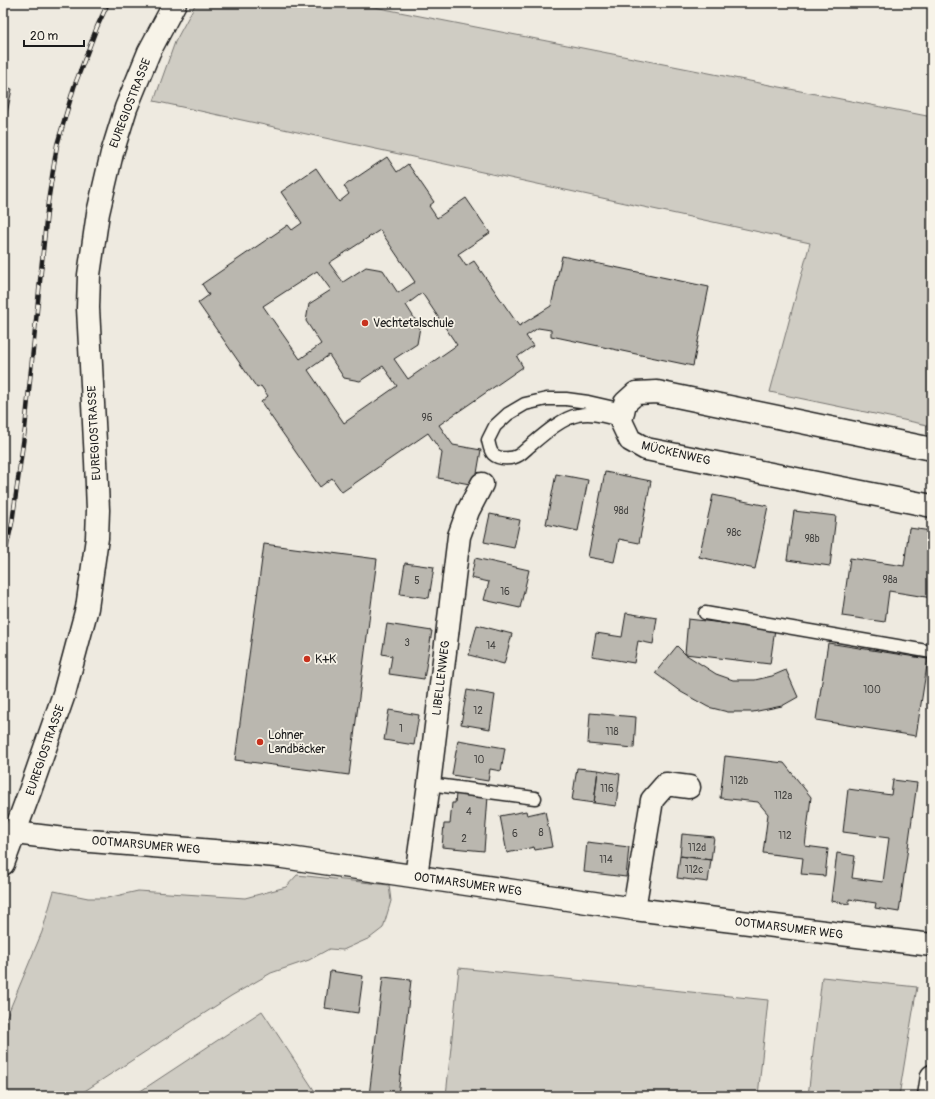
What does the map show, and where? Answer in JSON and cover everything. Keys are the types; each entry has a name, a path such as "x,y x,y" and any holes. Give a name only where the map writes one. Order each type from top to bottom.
{"street":[{"name":"EUREGIOSTRASSE","path":"3,864 9,832 64,694 87,608 97,538 98,510 88,308 89,275 98,213 112,153 126,108 149,52 175,3"},
{"path":"622,416 625,403 636,393 657,392 932,449"},
{"name":"MÜCKENWEG","path":"622,416 630,440 646,448 932,506"},
{"name":"LIBELLENWEG","path":"416,876 429,784 459,536 468,512 482,484"},
{"path":"634,910 652,800 666,784 689,787"},
{"name":"OOTMARSUMER WEG","path":"9,832 65,839 276,856 634,910 932,945"},
{"path":"929,1096 932,1076"}],"lane":[{"path":"547,399 588,402 622,416 609,417 591,413 577,415 561,422 519,455 506,458 494,456 491,452 488,440 495,426 508,414 525,404 547,399"},
{"path":"705,613 932,652"},
{"path":"429,784 535,798"}],"shaded area":[{"path":"196,3 354,3 932,117 932,426 770,392 810,243 154,101 175,42"},
{"path":"297,875 389,885 391,901 383,928 370,938 343,950 329,949 309,960 271,973 231,996 77,1096 3,1096 3,1021 7,1016 42,932 54,891 88,898 107,898 138,891 245,898 286,887"},
{"path":"459,968 768,1000 758,1096 446,1096"},
{"path":"822,977 917,987 899,1096 808,1096"},
{"path":"262,1011 318,1096 133,1096"}],"building":[{"path":"3,87 12,89 3,133"},
{"path":"387,157 397,172 408,164 434,202 429,206 437,218 466,198 490,233 458,254 466,266 474,261 519,326 551,306 562,256 709,287 693,366 551,336 551,330 538,328 526,336 533,346 517,357 523,367 439,425 453,445 481,450 475,485 438,478 442,453 428,433 342,492 332,478 320,487 261,402 268,396 261,386 257,388 198,303 209,295 202,284 288,225 292,230 302,223 281,192 316,168 339,202 349,194 344,186","holes":["380,230 415,282 398,293 383,270 366,267 343,282 329,263","317,271 331,290 309,304 306,321 321,344 300,359 263,306","422,293 457,345 408,379 394,359 417,344 420,327 406,305","329,355 344,378 360,381 383,366 397,386 344,423 308,370"]},
{"path":"3,161 6,161 5,178 3,178"},
{"path":"605,472 651,481 639,543 619,539 614,562 588,557"},
{"path":"556,474 588,480 578,531 546,524"},
{"path":"713,495 768,506 755,569 699,557"},
{"path":"794,511 836,516 830,566 787,560"},
{"path":"490,514 520,520 514,548 484,542"},
{"path":"909,528 932,531 932,598 889,591 885,622 842,616 850,558 904,566"},
{"name":"K+K","path":"264,544 377,559 349,775 235,760"},
{"path":"475,558 529,570 520,608 484,600 489,582 471,578"},
{"path":"405,563 434,567 429,598 400,594"},
{"path":"626,613 657,618 653,644 638,641 634,663 592,656 596,633 622,637"},
{"path":"688,619 775,629 770,664 685,654"},
{"path":"387,624 432,631 424,679 389,674 392,656 382,654"},
{"path":"477,625 512,634 504,664 469,655"},
{"path":"828,643 928,659 916,736 816,720"},
{"path":"677,646 685,654 716,674 733,680 755,680 772,676 786,670 798,697 782,706 753,712 728,712 708,707 681,692 655,673"},
{"path":"467,690 495,695 490,729 461,724"},
{"path":"389,710 419,715 414,745 384,740"},
{"path":"590,713 636,717 634,748 588,744"},
{"path":"458,740 505,748 501,771 490,769 488,781 452,775"},
{"path":"725,756 784,763 811,797 805,846 828,849 825,876 801,874 803,858 763,853 768,814 758,802 720,798"},
{"path":"577,768 598,770 594,803 572,800"},
{"path":"598,770 620,774 616,806 594,803"},
{"path":"893,780 917,783 899,912 875,908 876,903 849,899 849,904 831,901 837,853 855,856 852,878 883,882 889,838 843,832 848,789 891,795"},
{"path":"456,794 488,796 484,851 442,847 444,824 450,824 452,803 455,803"},
{"path":"526,811 527,815 545,811 552,847 535,850 534,847 507,853 500,816"},
{"path":"682,834 714,837 711,860 680,856"},
{"path":"587,842 629,847 626,877 584,872"},
{"path":"680,856 711,860 708,882 677,878"},
{"path":"330,971 363,976 358,1013 325,1008"},
{"path":"383,977 411,980 398,1096 369,1096"}],"railway":[{"path":"3,562 12,523 25,429 48,202 57,145 74,87 108,3"}],"place":[{"name":"Vechtetalschule","path":"365,323"},
{"name":"K+K","path":"307,659"},
{"name":"Lohner Landbäcker","path":"260,742"}]}
